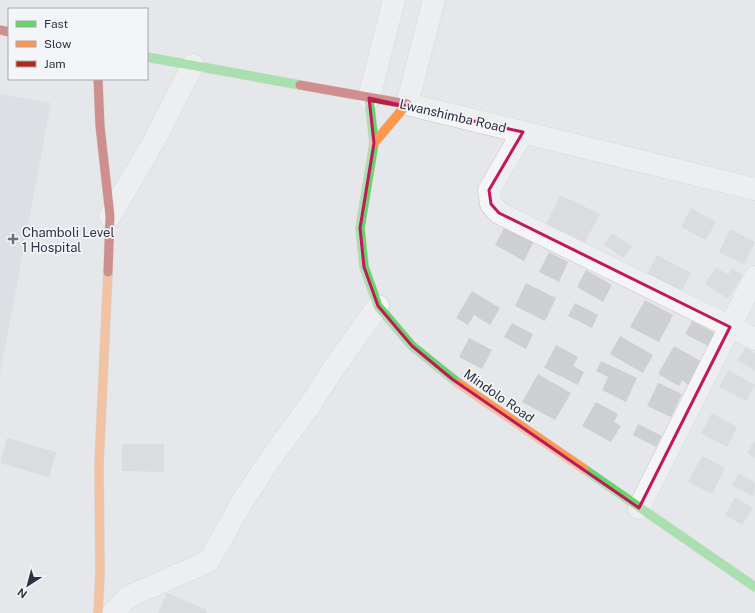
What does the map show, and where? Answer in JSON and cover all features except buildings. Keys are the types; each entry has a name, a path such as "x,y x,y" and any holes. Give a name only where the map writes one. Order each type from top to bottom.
{"street":[{"path":"369,98 394,0"},
{"path":"374,143 407,104 434,0"},
{"name":"Lwanshimba Road","path":"148,57 407,104 755,189"},
{"path":"110,216 155,139 193,65"},
{"path":"98,80 100,126 110,216 99,464 100,573 98,613"},
{"name":"Mindolo Road","path":"369,98 374,143 360,228 364,266 378,306 412,346 452,379 755,587"},
{"path":"523,132 489,190 491,204 499,213 755,340"},
{"path":"639,508 755,277"},
{"path":"113,613 128,597 209,561 242,502 269,461 305,412 331,372 378,306"}],"highlighted area":[{"path":"369,98 523,132 489,190 491,204 499,213 730,327 639,508 452,379 412,346 378,306 364,267 360,228 374,143"}],"shaded area":[{"name":"Chamboli Level 1 Hospital","path":"0,94 51,103 0,375"}],"traffic: fast":[{"path":"148,57 300,85"},
{"path":"369,98 374,143 360,228 364,267 378,306 412,346 458,383"},
{"path":"584,469 755,587"}],"traffic: slow":[{"path":"374,143 407,104"},
{"path":"98,613 100,573 99,464 108,272"},
{"path":"458,383 584,469"}],"traffic: jam":[{"path":"0,30 8,32"},
{"path":"98,80 100,126 110,216 108,272"},
{"path":"300,85 407,104"}],"place":[{"name":"Chamboli Level 1 Hospital","path":"13,239"}]}
